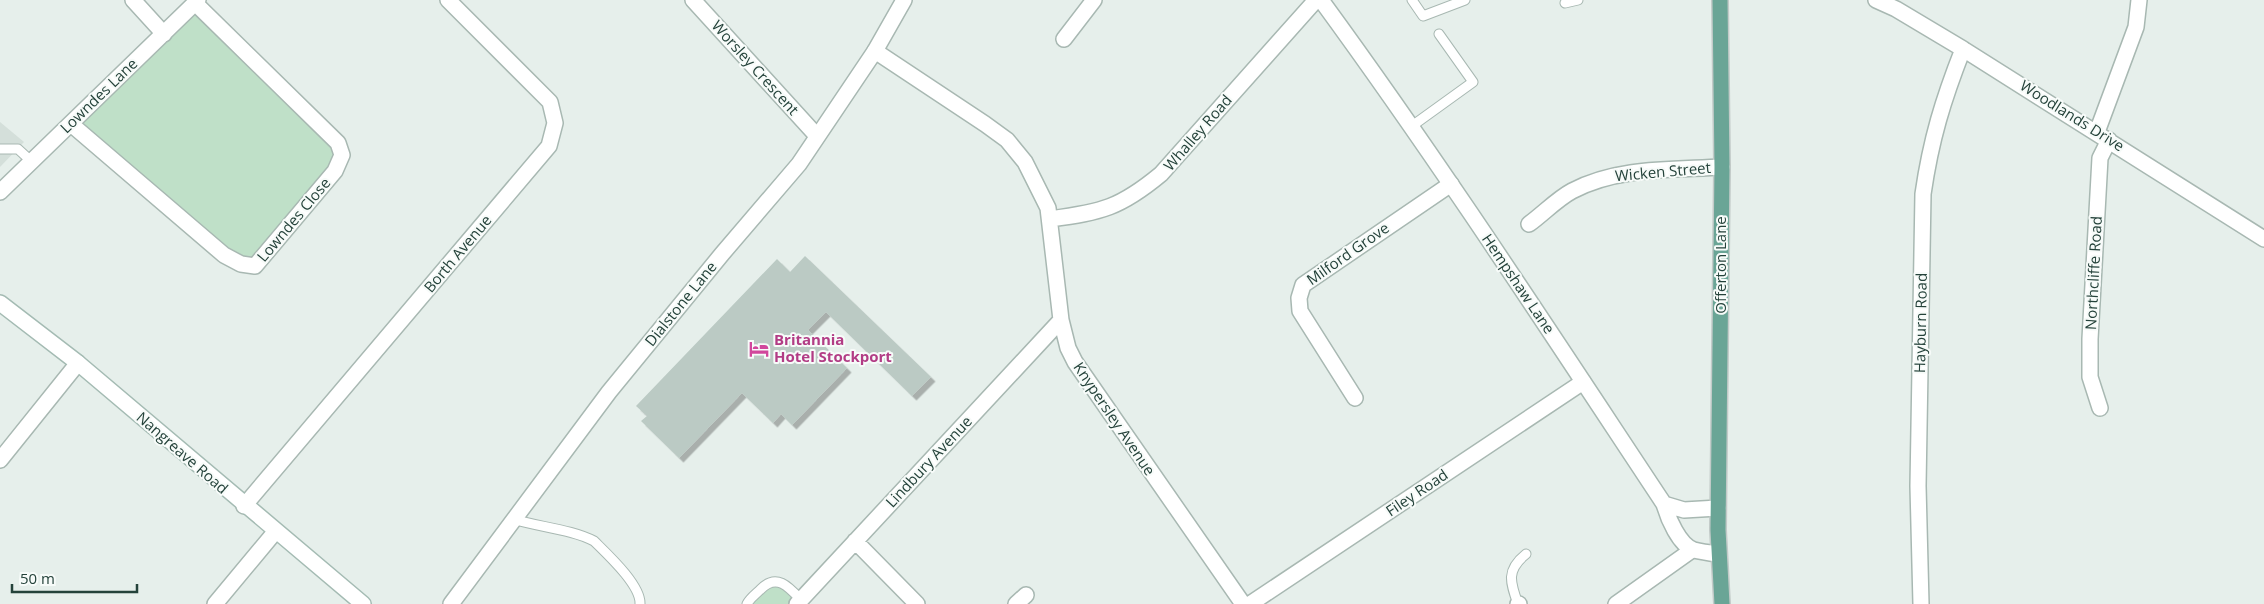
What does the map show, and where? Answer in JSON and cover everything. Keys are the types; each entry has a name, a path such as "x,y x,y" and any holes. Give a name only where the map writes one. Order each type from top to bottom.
{"main road":[{"name":"Offerton Lane","path":"1720,0 1722,167 1718,554 1722,604"}],"street":[{"path":"133,0 164,34"},
{"name":"Borth Avenue","path":"244,506 549,146 555,123 550,102 448,0"},
{"name":"Worsley Crescent","path":"693,0 818,136"},
{"name":"Dialstone Lane","path":"451,604 512,519 609,392 722,254 799,164 875,50 904,0"},
{"path":"1064,39 1094,0"},
{"name":"Whalley Road","path":"1050,219 1112,208 1143,189 1161,174 1316,0"},
{"name":"Hempshaw Lane","path":"1321,0 1412,126 1664,504 1669,521 1692,550"},
{"name":"Woodlands Drive","path":"1876,0 1896,9 1963,49 2264,239"},
{"name":"Northcliffe Road","path":"2100,408 2090,377 2090,340 2100,158 2103,136 2136,27 2139,0"},
{"name":"Lowndes Lane","path":"0,192 196,2"},
{"name":"Lowndes Close","path":"71,124 224,255 241,264 255,266 335,171 342,155 338,142 196,2"},
{"name":"Hayburn Road","path":"1921,604 1918,486 1923,194 1929,150 1938,117 1963,49"},
{"name":"Knypersley Avenue","path":"875,50 1007,140 1025,162 1037,183 1050,219 1054,278 1068,348 1089,385 1243,604"},
{"name":"Wicken Street","path":"1529,224 1570,192 1602,178 1634,172 1722,167"},
{"name":"Milford Grove","path":"1355,398 1300,310 1299,298 1303,285 1451,184"},
{"name":"Nangreave Road","path":"0,303 78,363 244,506 363,604"},
{"name":"Lindbury Avenue","path":"799,602 1061,320"},
{"path":"0,460 78,363"},
{"name":"Filey Road","path":"1250,604 1583,382"},
{"path":"1664,504 1684,510 1718,508"},
{"path":"215,604 275,532"},
{"path":"855,541 917,604"},
{"path":"1616,604 1692,550 1718,554"}],"lane":[{"path":"1412,0 1423,16 1465,0"},
{"path":"1565,3 1578,0"},
{"path":"1412,126 1473,82 1439,34"},
{"path":"0,149 18,149 31,161"},
{"path":"512,519 586,537 594,541 632,583 641,598 640,604"},
{"path":"1519,604 1512,587 1511,571 1516,562 1526,554"},
{"path":"747,604 766,584 772,581 786,584 799,602"}],"shaded area":[{"path":"0,122 24,142 0,167"}],"green space":[{"path":"195,3 342,155 255,266 241,264 71,124"},
{"path":"778,582 799,600 795,604 748,604 767,585"}],"building":[{"name":"Britannia Hotel Stockport","path":"805,256 931,377 912,396 826,312 808,330 847,368 792,425 781,414 773,423 742,393 679,458 641,421 647,416 636,406 777,259 790,272"}],"place":[{"name":"Britannia Hotel Stockport","path":"759,349"}]}
